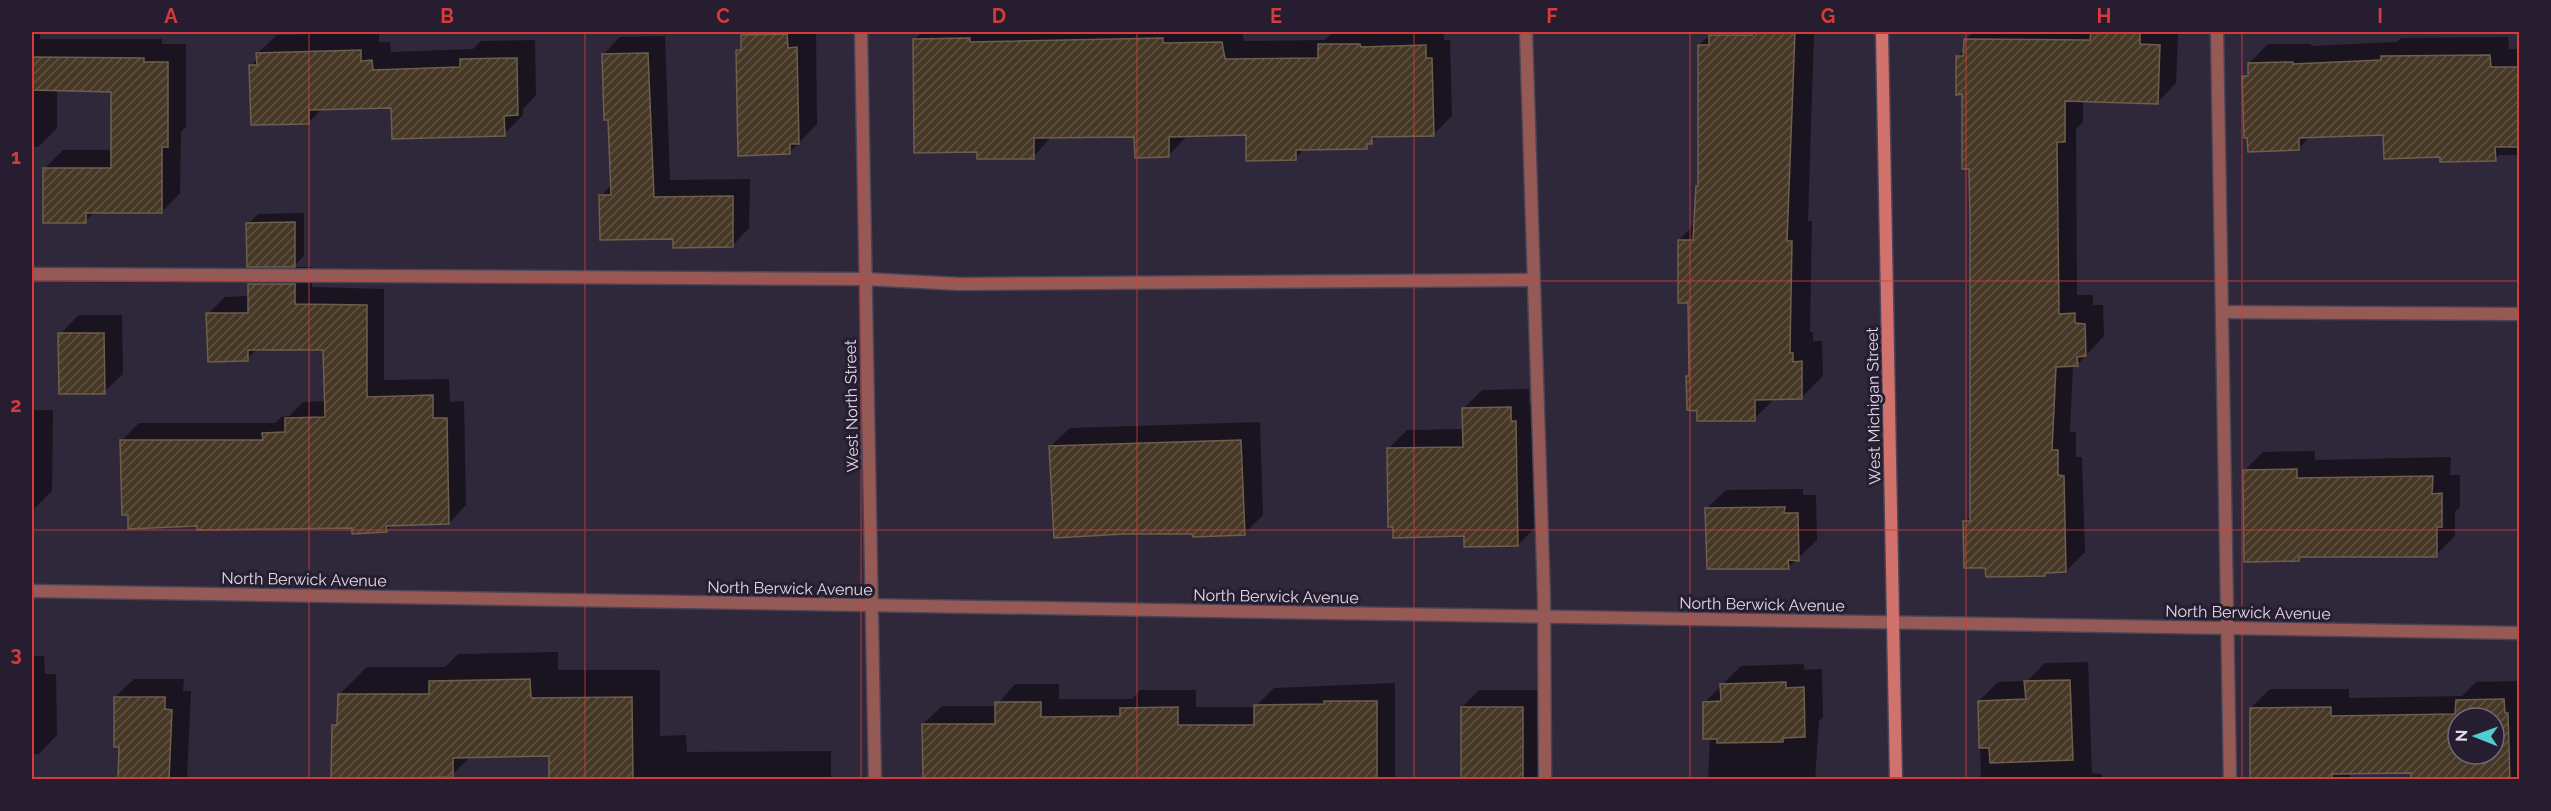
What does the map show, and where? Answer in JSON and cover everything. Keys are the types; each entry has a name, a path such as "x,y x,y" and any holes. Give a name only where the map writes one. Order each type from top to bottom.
{"main road":[{"name":"West Michigan Street","path":"1882,32 1896,780"}],"street":[{"name":"West North Street","path":"861,32 875,780"},
{"path":"1526,32 1544,617 1545,780"},
{"path":"2217,32 2230,780"},
{"path":"32,274 865,279 960,284 1532,280"},
{"path":"2222,312 2520,314"},
{"name":"North Berwick Avenue","path":"32,591 2520,633"}],"building":[{"path":"1752,32 1795,32 1787,241 1792,241 1790,353 1793,353 1793,362 1802,361 1802,399 1755,400 1755,421 1697,421 1697,411 1687,410 1688,303 1678,303 1678,240 1693,240 1696,186 1698,186 1698,45 1709,45 1709,35 1752,35"},
{"path":"2091,32 2140,32 2140,44 2160,45 2158,104 2065,101 2065,142 2057,142 2059,314 2075,313 2075,323 2085,324 2086,356 2077,357 2078,366 2056,367 2052,450 2058,450 2058,475 2064,476 2066,572 2045,573 2045,576 1986,577 1985,568 1964,568 1963,521 1970,521 1970,219 1969,169 1962,169 1962,94 1956,95 1956,56 1963,56 1964,39 2090,40"},
{"path":"787,34 788,48 797,47 799,144 790,144 790,154 738,156 736,50 741,50 741,35"},
{"path":"970,38 970,42 1163,38 1163,43 1222,42 1225,59 1318,58 1318,44 1360,44 1361,47 1426,45 1426,58 1432,58 1434,136 1372,137 1372,144 1367,144 1367,149 1296,150 1296,160 1246,161 1246,135 1169,137 1169,157 1135,158 1134,137 1034,138 1034,159 977,159 977,152 914,153 913,39"},
{"path":"361,50 361,61 372,60 373,70 460,67 460,59 517,58 518,115 504,116 505,136 392,139 391,108 309,110 309,124 251,125 249,65 257,65 256,53"},
{"path":"648,53 654,197 733,196 733,247 673,248 673,239 600,240 599,195 611,195 608,120 604,120 602,54"},
{"path":"2490,55 2491,67 2520,67 2520,147 2495,147 2496,161 2440,162 2440,157 2384,159 2383,135 2299,138 2299,150 2248,152 2247,138 2244,138 2242,76 2248,76 2248,63 2293,62 2293,64 2381,60 2381,56"},
{"path":"32,57 144,58 144,62 168,62 168,147 162,147 162,213 86,213 86,223 43,223 43,168 111,168 111,92 32,90"},
{"path":"295,222 295,267 247,267 246,223"},
{"path":"248,284 295,284 295,304 367,305 367,397 433,395 433,418 447,418 449,524 386,526 387,532 352,534 352,528 197,530 197,526 128,529 128,515 122,515 120,440 263,440 262,433 285,432 285,418 325,417 323,350 248,350 248,361 208,362 206,313 248,313"},
{"path":"58,333 104,333 105,394 59,394"},
{"path":"1511,407 1511,421 1516,421 1518,546 1464,547 1464,536 1393,538 1393,527 1388,527 1387,448 1463,447 1462,408"},
{"path":"1241,440 1245,535 1193,537 1192,534 1124,534 1054,538 1049,446"},
{"path":"2297,469 2297,478 2433,476 2432,494 2442,493 2442,527 2437,527 2437,557 2299,557 2299,561 2244,562 2243,470"},
{"path":"1785,507 1784,513 1798,513 1799,561 1788,560 1789,569 1707,569 1705,508"},
{"path":"530,679 531,698 632,697 633,780 549,780 549,756 453,758 453,777 331,780 332,725 337,725 338,694 429,694 429,681"},
{"path":"2070,680 2073,760 1990,763 1989,748 1979,748 1978,701 2026,699 2024,681"},
{"path":"1786,682 1786,688 1804,687 1805,737 1783,738 1783,742 1717,743 1717,739 1703,739 1703,702 1721,701 1720,684"},
{"path":"114,697 165,697 165,709 172,710 169,780 118,780 119,747 114,747"},
{"path":"2504,699 2504,706 2456,706 2456,700"},
{"path":"1324,701 1377,701 1377,780 923,780 922,724 995,724 995,702 1041,702 1041,717 1120,716 1120,708 1178,707 1178,725 1254,725 1254,705 1324,704"},
{"path":"1461,707 1523,707 1523,780 1461,780"},
{"path":"2331,707 2331,716 2446,714 2446,766 2506,766 2506,713 2508,713 2510,780 2411,780 2411,773 2332,774 2332,780 2250,780 2250,708"}]}
